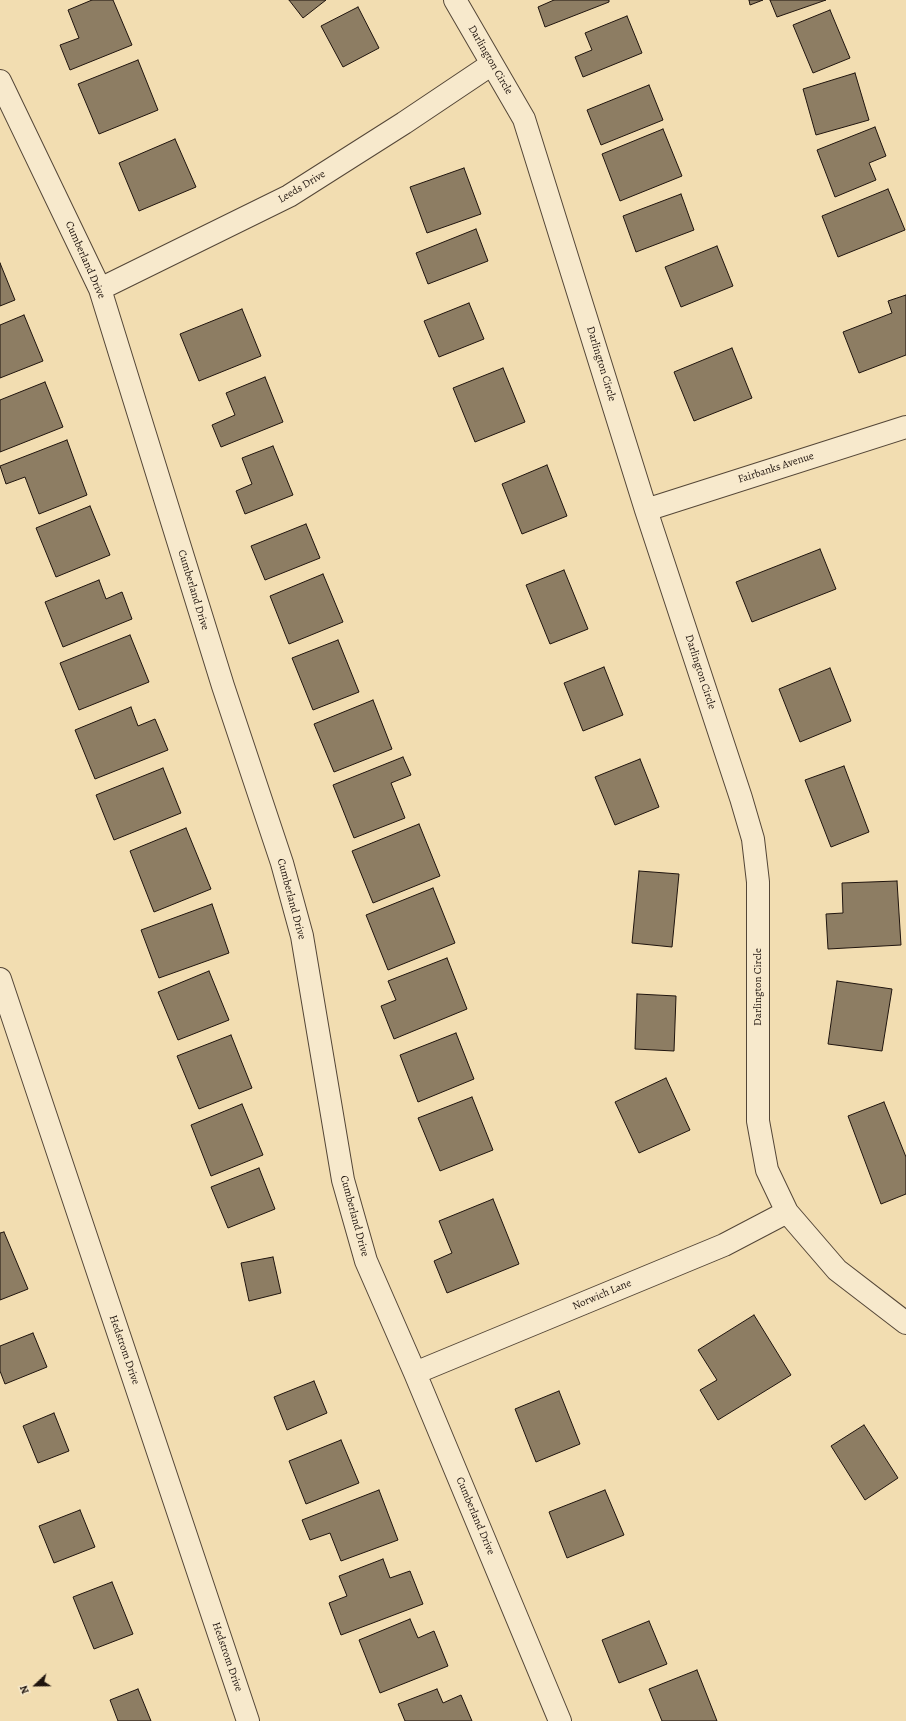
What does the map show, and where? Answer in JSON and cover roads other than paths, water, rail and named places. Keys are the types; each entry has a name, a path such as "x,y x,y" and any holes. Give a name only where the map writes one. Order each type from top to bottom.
{"street":[{"name":"Darlington Circle","path":"455,0 524,119 646,510 741,798 753,839 758,882 758,1120 767,1170 786,1212 837,1270 906,1323"},
{"name":"Leeds Drive","path":"100,289 289,196 404,123 492,64"},
{"name":"Cumberland Drive","path":"0,81 100,289 221,679 282,862 302,936 343,1180 366,1261 415,1373 560,1721"},
{"name":"Fairbanks Avenue","path":"646,510 906,426"},
{"name":"Hedstrom Drive","path":"0,979 248,1721"},
{"name":"Norwich Lane","path":"415,1373 724,1245 786,1212"}]}
